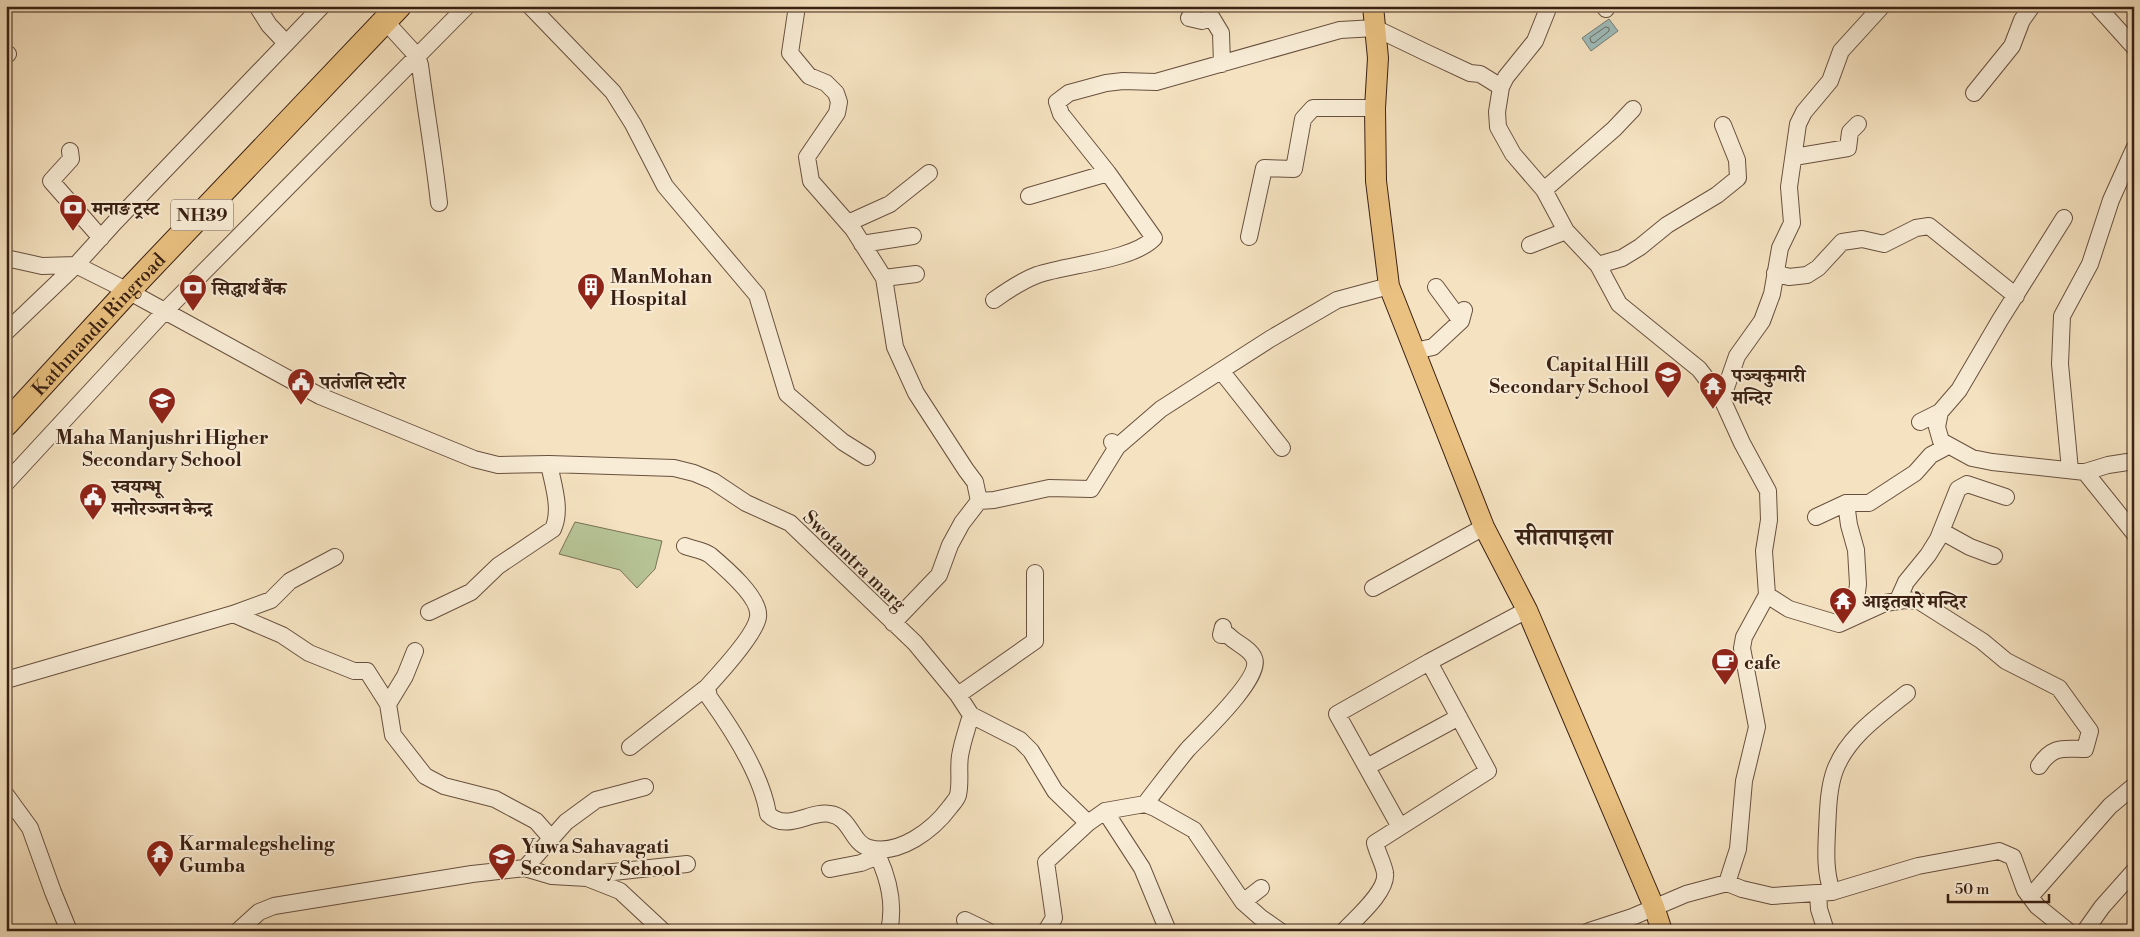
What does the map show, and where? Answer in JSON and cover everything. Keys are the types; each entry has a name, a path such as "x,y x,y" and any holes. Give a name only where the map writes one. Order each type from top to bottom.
{"highway":[{"name":"Kathmandu Ringroad","path":"6,424 128,291 392,13"}],"main road":[{"path":"1373,6 1378,58 1374,108 1376,181 1388,286 1484,527 1527,610 1654,907 1662,931"}],"street":[{"path":"257,6 269,25 286,43"},
{"path":"6,332 76,266 322,6"},
{"path":"6,483 164,312 466,6"},
{"path":"530,6 613,92 633,124 665,186 757,295 787,394 843,442 867,458"},
{"path":"797,6 790,53 810,76 826,83 836,93 839,102 837,113 807,157 811,181 848,223 884,278 895,347 916,393 975,482 979,501"},
{"path":"1549,6 1535,42 1506,77 1501,87 1497,112 1498,127 1513,154 1544,190 1566,231 1598,265 1619,304 1699,369 1722,399 1742,443 1768,491 1769,520 1764,551 1767,595 1744,637 1742,648 1757,727 1744,781 1738,849 1727,883"},
{"path":"1722,399 1737,356 1762,321 1772,294 1780,248 1792,224 1789,187 1798,124 1804,112 1830,80 1841,51 1882,6"},
{"path":"1974,92 2012,46 2022,20 2032,6"},
{"path":"2097,6 2134,47"},
{"path":"392,13 417,56 434,155 439,203"},
{"path":"1189,18 1202,21 1212,18 1221,33 1222,64"},
{"path":"994,300 1013,286 1038,275 1130,252 1154,238 1108,173 1061,114 1056,104 1069,93 1123,81 1156,82 1340,30 1375,28 1426,53 1470,72 1480,74 1501,87"},
{"path":"1249,237 1264,168 1294,169 1303,120 1313,108 1374,108"},
{"path":"1544,190 1614,129 1633,108"},
{"path":"1794,157 1848,148 1850,132 1858,124"},
{"path":"1598,265 1622,258 1667,225 1717,195 1738,178 1737,160 1723,125"},
{"path":"2134,149 2111,200 2090,264 2062,316 2060,364 2077,471 2134,533"},
{"path":"70,151 71,159 51,182 101,238"},
{"path":"848,223 890,204 929,173"},
{"path":"1029,196 1108,173"},
{"path":"1920,422 1940,412 1959,390 2050,238 2064,218"},
{"path":"1775,273 1789,277 1807,275 1818,268 1842,242 1862,240 1884,244 1916,228 1929,226 2016,296"},
{"path":"1530,245 1566,231"},
{"path":"862,244 913,236"},
{"path":"6,258 42,266 76,266"},
{"name":"Swotantra marg","path":"76,266 128,291 320,396 474,459 498,465 549,464 674,468 694,473 713,481 746,503 790,523 915,643 958,694 970,715"},
{"path":"884,278 916,274"},
{"path":"893,623 939,575 950,545 962,522 979,501 994,500 1049,488 1091,489 1114,444 1161,410 1270,339 1337,300 1388,286"},
{"path":"1415,351 1433,347 1462,315 1436,287"},
{"path":"1222,372 1282,448"},
{"path":"1940,412 1937,427 1940,441 1972,458 1992,462 2077,471 2108,464 2134,461"},
{"path":"1854,617 1858,584 1856,550 1849,525 1846,503 1869,503 1915,472 1931,455 1948,446"},
{"path":"429,612 471,592 498,566 553,529 557,521 558,511 549,464"},
{"path":"1898,600 1906,582 1928,555 1941,531 1958,489 1967,484 2006,497"},
{"path":"1373,588 1484,527"},
{"path":"1941,531 1970,547 1994,556"},
{"path":"630,748 707,687 728,664 753,629 759,616 748,592 729,573 708,554 685,546"},
{"path":"6,680 234,614 271,600 290,581 335,557"},
{"path":"958,694 1035,641 1035,573"},
{"path":"1767,595 1789,609 1839,624 1885,602 1898,600 1919,601 1931,607 1982,640 2006,662 2059,688 2090,731 2085,749 2058,748 2045,757 2039,766"},
{"path":"1400,827 1337,714 1527,610"},
{"path":"234,614 282,635 310,653 354,671 367,670 388,704 393,735 425,776 444,786 495,798 536,821 551,838"},
{"path":"1145,804 1187,751 1234,700 1255,667 1254,658 1247,650 1228,636 1222,635 1223,627"},
{"path":"388,704 405,676 415,651"},
{"path":"1344,931 1371,902 1385,882 1385,872 1374,843 1488,771 1429,662"},
{"path":"707,687 709,697 745,756 766,800 768,814 772,818 784,822 829,813 847,823 856,838 866,847 878,853 888,877 891,898 889,931"},
{"path":"1826,931 1819,909 1827,880 1828,805 1835,771 1850,743 1859,733 1908,693"},
{"path":"830,868 861,863 878,853 914,840 941,819 958,796 960,757 970,715 1020,740 1030,751 1055,791 1088,823"},
{"path":"1366,767 1459,717"},
{"path":"745,756 756,805"},
{"path":"2030,897 2110,806 2134,786"},
{"path":"525,868 566,822 596,800 645,787"},
{"path":"6,796 30,828 69,931"},
{"path":"1046,931 1054,918 1046,862 1088,823 1105,811 1145,804 1194,830 1243,902 1280,931"},
{"path":"1105,811 1142,868 1168,931"},
{"path":"1589,931 1632,917 1686,894 1727,883 1742,889 1772,896 1825,892 1918,866 1998,851 2013,857 2019,871 2021,884 2036,906 2068,931"},
{"path":"587,878 604,873 687,864"},
{"path":"238,931 259,912 274,906 472,874 525,868 552,876 587,878 620,891 663,931"},
{"path":"2085,931 2134,871"},
{"path":"1243,902 1261,888"},
{"path":"965,920 988,931"}],"green space":[{"path":"575,522 662,541 655,569 637,588 620,570 559,554"}],"water":[{"path":"1609,19 1618,31 1591,51 1582,38"}],"place":[{"name":"मनाङ ट्रस्ट","path":"73,232"},
{"name":"ManMohan Hospital","path":"591,311"},
{"name":"सिद्धार्थ बैंक","path":"193,312"},
{"name":"Capital Hill Secondary School","path":"1668,399"},
{"name":"पतंजलि स्टोर","path":"301,406"},
{"name":"पञ्चकुमारी मन्दिर","path":"1713,410"},
{"name":"Maha Manjushri Higher Secondary School","path":"162,425"},
{"name":"स्वयम्भू मनोरञ्जन केन्द्र","path":"93,521"},
{"name":"आइतबारे मन्दिर","path":"1843,625"},
{"name":"cafe","path":"1725,686"},
{"name":"Karmalegsheling Gumba","path":"160,878"},
{"name":"Yuwa Sahavagati Secondary School","path":"502,881"}],"district":[{"name":"सीतापाइला","path":"1564,537"}]}
